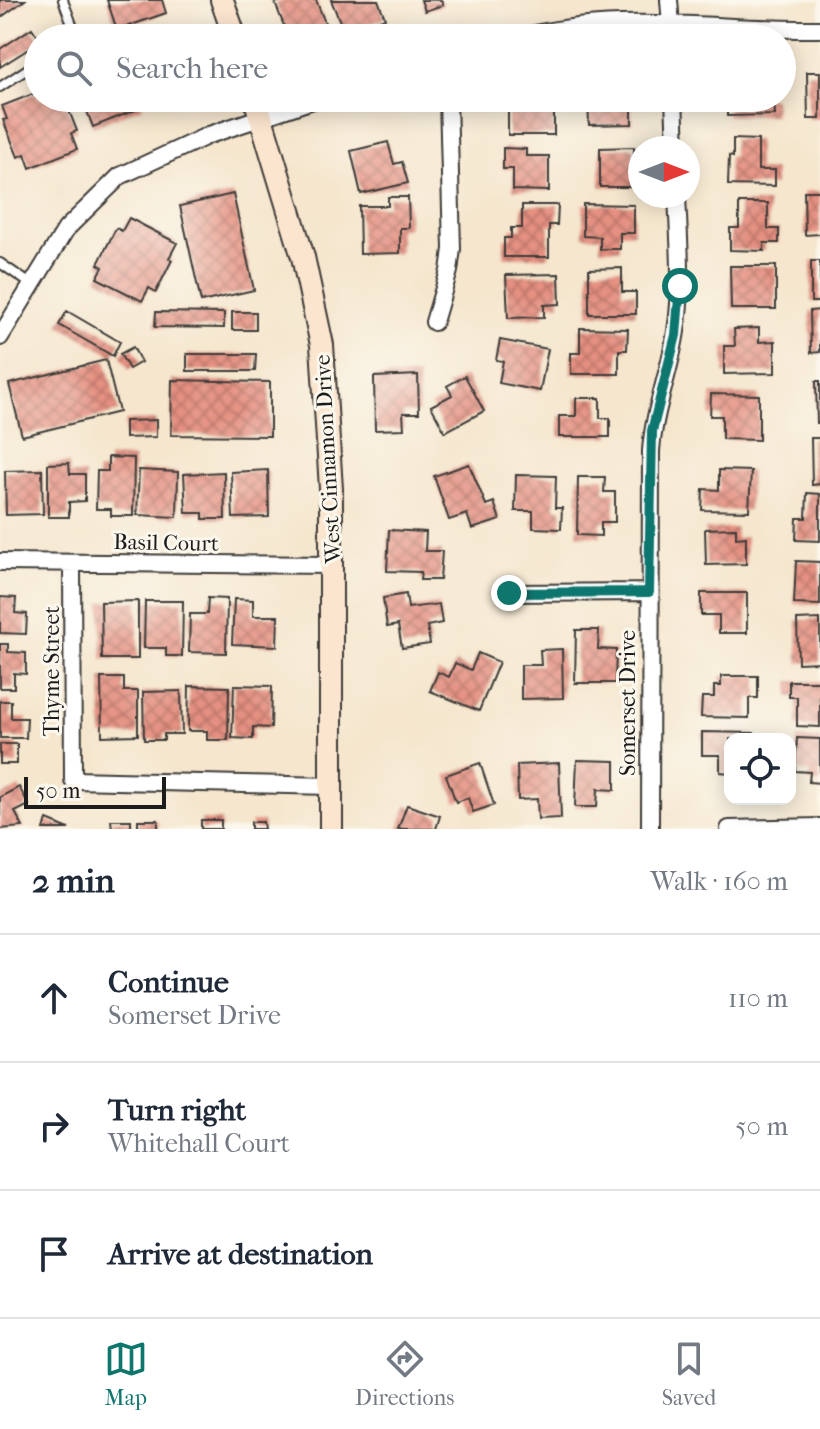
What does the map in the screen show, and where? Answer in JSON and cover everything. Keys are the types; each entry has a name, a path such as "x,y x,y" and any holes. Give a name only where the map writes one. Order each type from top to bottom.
{"main road":[{"path":"222,0 230,24"},
{"name":"West Cinnamon Drive","path":"260,112 303,257 322,345 330,435 331,829"}],"street":[{"path":"669,0 671,24"},
{"path":"796,29 820,29"},
{"path":"0,337 66,229 120,176 209,135 249,112"},
{"path":"434,322 452,249 448,112"},
{"path":"675,112 676,136"},
{"name":"Somerset Drive","path":"650,829 652,431 676,335 680,303 677,208"},
{"name":"Basil Court","path":"0,562 332,565"},
{"name":"Thyme Street","path":"72,563 73,780 331,786"},
{"path":"509,593 649,592"},
{"path":"729,829 820,827"}],"lane":[{"path":"63,0 72,24"},
{"path":"0,87 24,71"},
{"path":"0,263 33,286"}],"building":[{"path":"0,0 25,0 0,18"},
{"path":"107,0 162,0 166,13 134,24 115,24"},
{"path":"283,0 316,0 325,24 283,24 275,3"},
{"path":"331,0 378,0 385,18 370,24 341,24"},
{"path":"421,0 441,0 443,5 425,11"},
{"path":"24,33 24,52 0,67 0,49"},
{"path":"807,72 820,72 820,119 808,119"},
{"path":"24,97 24,112 70,112 77,131 71,133 77,149 30,168 25,154 18,157 3,120 7,119 2,106"},
{"path":"87,112 130,112 93,127"},
{"path":"508,112 554,112 554,135 508,135"},
{"path":"589,112 632,112 632,124 589,125"},
{"path":"727,112 775,112 775,115 727,116"},
{"path":"733,139 758,140 758,170 775,170 775,186 728,185"},
{"path":"388,142 394,164 402,162 408,183 361,194 351,151"},
{"path":"628,147 628,187 600,187 600,148"},
{"path":"503,148 526,149 526,156 549,156 549,191 513,190 513,169 503,169"},
{"path":"804,191 820,191 820,234 805,235"},
{"path":"233,194 254,290 201,302 180,206"},
{"path":"388,197 408,197 409,228 400,228 400,253 360,254 359,206 388,206"},
{"path":"739,203 768,203 768,229 779,229 779,243 764,243 764,251 730,250 730,228 739,228"},
{"path":"583,204 628,205 628,208 634,208 634,233 620,233 620,249 600,249 600,237 583,236"},
{"path":"522,205 558,205 557,225 549,225 549,257 504,257 504,238 511,238 511,228 522,228"},
{"path":"129,218 177,243 156,292 149,288 142,301 97,278 103,267 98,264 116,228 122,231"},
{"path":"811,261 820,261 820,302 811,302"},
{"path":"730,266 776,266 776,309 731,309"},
{"path":"622,268 622,292 636,292 636,314 589,314 589,269"},
{"path":"559,274 560,304 544,305 544,317 508,318 506,275"},
{"path":"820,310 820,352 811,353 810,311"},
{"path":"67,311 120,342 113,356 59,325"},
{"path":"156,312 224,313 224,328 155,327"},
{"path":"232,312 256,312 256,330 232,330"},
{"path":"580,328 628,329 627,350 619,350 619,374 571,374 571,353 580,353"},
{"path":"759,328 759,342 775,341 775,373 724,374 724,346 735,346 734,329"},
{"path":"500,340 548,349 540,391 499,383 503,361 496,360"},
{"path":"133,347 141,362 129,369 120,354"},
{"path":"187,354 256,354 255,371 187,371"},
{"path":"106,360 119,412 22,436 9,384"},
{"path":"418,375 419,413 403,413 404,429 375,430 374,377"},
{"path":"465,376 484,411 445,432 431,406 452,395 447,386"},
{"path":"172,380 270,382 270,436 171,435"},
{"path":"816,381 820,381 820,423 817,423"},
{"path":"711,394 759,395 759,440 722,439 722,416 710,416"},
{"path":"576,398 600,398 600,418 610,418 610,437 559,437 559,416 576,416"},
{"path":"156,420 156,437 125,438 125,421"},
{"path":"811,438 820,438 820,484 812,485"},
{"path":"108,457 134,458 133,516 111,516 111,509 96,509 97,471 108,471"},
{"path":"69,463 70,474 85,474 85,501 69,502 69,517 48,517 48,464"},
{"path":"469,464 486,505 494,502 500,520 472,529 467,514 449,520 434,476"},
{"path":"42,470 43,514 6,515 5,471"},
{"path":"139,470 178,472 177,517 137,515"},
{"path":"268,470 269,517 233,518 231,472"},
{"path":"719,470 751,471 749,511 702,510 703,489 719,490"},
{"path":"224,472 225,519 203,519 203,513 186,513 184,474"},
{"path":"516,475 556,476 555,508 562,508 561,529 533,528 533,511 515,511"},
{"path":"578,477 605,477 604,492 615,492 615,522 601,522 601,536 577,535"},
{"path":"807,493 820,494 820,541 796,540 797,518 806,518"},
{"path":"736,528 736,538 746,537 746,564 706,565 705,529"},
{"path":"389,530 426,532 425,551 442,551 440,580 420,580 421,572 387,571"},
{"path":"796,561 820,562 820,605 794,604"},
{"path":"701,593 747,593 747,633 719,633 719,615 701,615"},
{"path":"406,594 408,608 439,604 442,623 427,626 430,644 402,648 398,625 387,627 383,598"},
{"path":"0,597 16,598 15,613 27,614 26,634 0,633"},
{"path":"208,598 227,599 226,653 189,652 190,614 207,614"},
{"path":"234,599 253,600 253,616 278,616 277,646 232,644"},
{"path":"138,601 138,659 102,659 101,602"},
{"path":"145,601 183,601 182,656 166,656 166,648 144,648"},
{"path":"820,619 820,662 798,663 797,620"},
{"path":"576,630 599,630 598,649 616,650 615,683 575,683"},
{"path":"0,644 8,644 8,652 26,653 26,674 14,673 14,688 0,688"},
{"path":"562,649 563,698 521,699 521,665 541,665 540,650"},
{"path":"478,653 499,662 479,711 430,691 438,672 449,677 455,663 471,670"},
{"path":"721,676 758,676 758,698 749,698 749,718 701,717 702,697 714,697 714,686 721,686"},
{"path":"101,678 124,678 124,691 138,691 138,735 102,736"},
{"path":"789,681 820,681 820,727 797,726 797,697 789,697"},
{"path":"234,685 272,686 271,728 253,727 253,739 232,738"},
{"path":"189,686 229,687 228,740 207,740 207,731 188,731"},
{"path":"181,691 182,734 164,734 164,740 144,740 143,692"},
{"path":"0,701 11,701 11,718 27,718 26,738 0,738"},
{"path":"702,732 754,733 724,733 724,772 720,772 720,755 702,755"},
{"path":"797,738 820,739 820,783 809,782 810,772 796,771"},
{"path":"0,744 17,744 17,764 0,764"},
{"path":"577,760 615,761 615,790 598,789 597,807 575,807"},
{"path":"480,763 494,805 473,812 468,798 456,802 446,775"},
{"path":"559,763 561,818 538,819 537,799 518,800 517,765"},
{"path":"19,787 29,805 15,812 23,827 0,829 0,797"},
{"path":"407,805 440,816 436,829 398,829"},
{"path":"47,820 69,829 44,829"},
{"path":"111,820 131,820 131,829 112,829"},
{"path":"138,820 158,820 158,829 138,829"},
{"path":"201,820 221,820 221,829 201,829"},
{"path":"251,822 263,822 264,829 251,829"}],"route":[{"path":"509,593 649,592 652,431 676,335 680,286"}]}
